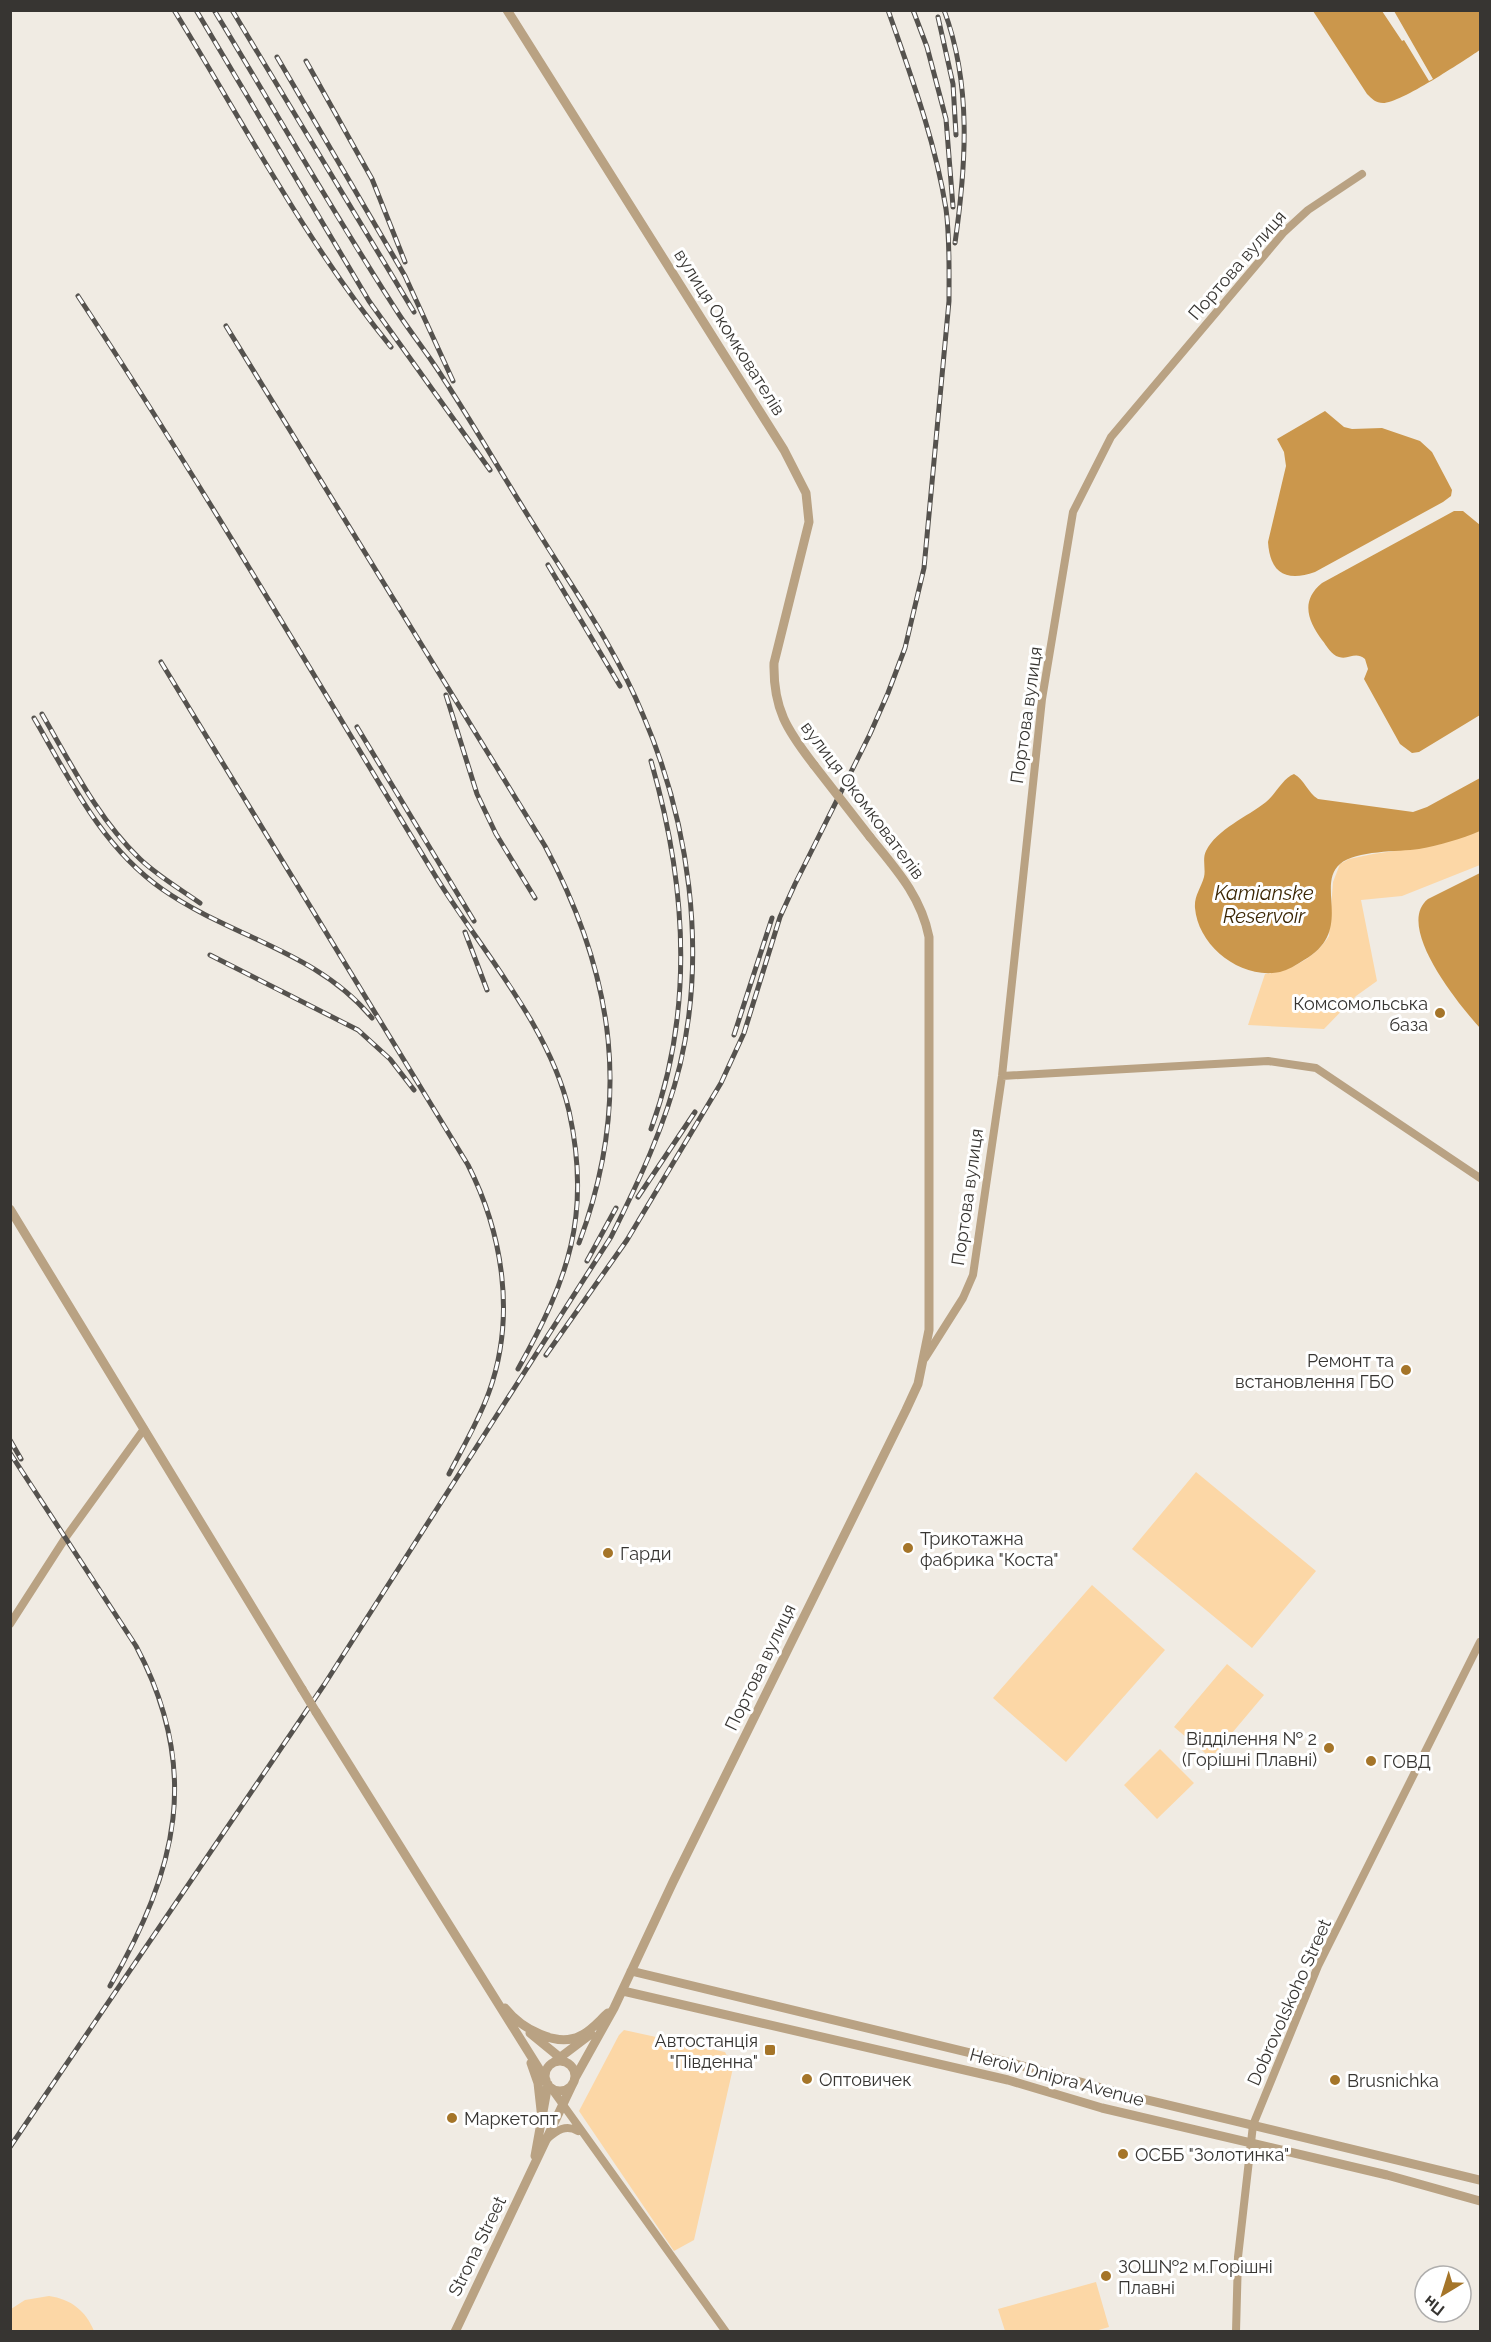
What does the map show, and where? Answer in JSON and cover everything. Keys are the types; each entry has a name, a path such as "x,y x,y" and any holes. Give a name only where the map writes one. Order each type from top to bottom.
{"street":[{"name":"вулиця Окомкователів","path":"507,10 784,450 806,493 807,530 774,663 777,706 787,729 910,887 922,911 928,937 929,1302"},
{"name":"Портова вулиця","path":"614,2008 906,1410 926,1358 963,1298 973,1275 1002,1076 1042,699 1073,512 1111,437 1284,232 1308,210 1362,174"},
{"path":"1002,1076 1268,1061 1316,1068 1480,1178"},
{"path":"10,1209 316,1712 548,2084 726,2331"},
{"name":"Портова вулиця","path":"926,1358 930,1330 929,1302"},
{"path":"10,1624 66,1537 144,1429"},
{"name":"Dobrovolskoho Street","path":"1236,2331 1238,2257 1252,2125 1318,1966 1480,1642"},
{"name":"Heroiv Dnipra Avenue","path":"631,1971 1012,2062 1127,2095 1480,2180"},
{"path":"486,1984 509,2013 559,2061 573,2069 569,2111 575,2123"},
{"name":"Heroiv Dnipra Avenue","path":"623,1990 1008,2080 1102,2109 1386,2175 1480,2201"},
{"path":"509,2013 527,2027 544,2036 559,2039 581,2036 614,2008"},
{"path":"530,2175 548,2084 546,2070 588,2037 614,2008"},
{"path":"530,2175 573,2083 614,2008"},
{"path":"511,2024 538,2083 542,2119"},
{"path":"548,2084 566,2089 573,2083"},
{"path":"547,2139 562,2128 569,2127 582,2133"},
{"name":"Strona Street","path":"455,2331 530,2175"}],"shaded area":[{"path":"1480,831 1480,865 1402,896 1361,900 1377,981 1356,996 1324,1029 1248,1025 1265,974 1284,970 1302,962 1317,951 1329,936 1333,882 1340,864 1349,859 1373,854 1437,845"},
{"path":"1196,1472 1316,1571 1252,1648 1132,1549"},
{"path":"1092,1585 1165,1650 1066,1762 993,1698"},
{"path":"1227,1664 1264,1695 1211,1758 1174,1727"},
{"path":"1160,1749 1194,1783 1157,1819 1124,1785"},
{"path":"624,2030 725,2052 733,2068 694,2240 674,2251 579,2111 619,2035"},
{"path":"1096,2282 1109,2327 1092,2332 1005,2331 998,2309"},
{"path":"49,2296 77,2307 87,2318 94,2331 11,2331 11,2309 25,2300"}],"water":[{"path":"1313,11 1480,11 1480,50 1432,81 1403,96 1392,101 1378,102 1367,94"},
{"path":"1325,411 1344,427 1382,428 1420,441 1432,452 1452,490 1451,496 1315,572 1296,576 1288,575 1282,573 1272,562 1268,542 1286,466 1284,452 1277,439"},
{"path":"1454,511 1463,511 1480,525 1480,715 1419,752 1412,753 1400,744 1364,679 1368,669 1365,659 1358,656 1339,657 1331,652 1313,626 1308,611 1309,604 1315,590 1322,583"},
{"name":"Kamianske Reservoir","path":"1294,774 1318,799 1413,812 1427,807 1480,778 1480,831 1419,849 1378,852 1347,859 1333,873 1331,923 1328,936 1319,948 1304,960 1283,971 1265,973 1251,971 1224,957 1213,947 1198,922 1195,904 1204,877 1205,854 1217,836 1266,802"},
{"path":"1480,873 1480,1028 1446,985 1424,946 1419,927 1420,911 1428,899"}],"pier":[{"path":"1382,11 1394,11 1433,79 1429,81 1404,40 1402,41"}],"railway":[{"path":"174,10 304,225 360,308 391,347"},
{"path":"196,10 369,301 490,470"},
{"path":"10,2147 324,1685 611,1237 641,1174 667,1110 680,1065 688,1021 692,977 692,932 689,887 682,842 659,756 632,691 594,620 433,362 400,316 352,240 214,10"},
{"path":"232,10 414,312"},
{"path":"546,1355 627,1240 721,1083 744,1033 780,917 870,734 905,648 924,568 949,301 949,243 946,209 936,158 888,10"},
{"path":"913,10 927,47 946,119 953,207"},
{"path":"944,10 953,38 963,96 964,155 955,243"},
{"path":"938,17 953,84 956,135"},
{"path":"277,57 405,276 453,381"},
{"path":"306,61 372,179 405,262"},
{"path":"78,296 215,512 436,877 530,1019 547,1049 560,1080 569,1111 575,1148 578,1183 576,1215 571,1246 562,1276 550,1306 518,1369"},
{"path":"226,326 545,846 569,895 587,943 600,992 608,1040 610,1090 606,1139 596,1191 579,1243"},
{"path":"548,565 620,686"},
{"path":"161,662 468,1165 490,1219 502,1276 502,1335 489,1392 476,1423 449,1474"},
{"path":"446,695 477,794 496,834 535,898"},
{"path":"42,714 98,809 125,843 154,871 200,903"},
{"path":"34,718 89,811 122,853 141,872 188,906 272,946 326,976 350,995 372,1018"},
{"path":"357,727 474,921"},
{"path":"651,761 672,853 681,945 680,992 674,1038 665,1084 651,1129"},
{"path":"734,1035 772,918"},
{"path":"465,932 487,990"},
{"path":"210,955 358,1030 390,1059 414,1090"},
{"path":"638,1197 695,1112"},
{"path":"587,1261 616,1208"},
{"path":"10,1440 21,1459"},
{"path":"10,1453 136,1646 157,1691 169,1735 174,1777 173,1819 165,1860 152,1901 110,1986"}],"place":[{"name":"Комсомольська база","path":"1440,1013"},
{"name":"Ремонт та встановлення ГБО","path":"1406,1370"},
{"name":"Трикотажна фабрика \"Коста\"","path":"908,1548"},
{"name":"Гарди","path":"608,1553"},
{"name":"Відділення № 2 (Горішні Плавні)","path":"1329,1748"},
{"name":"ГОВД","path":"1371,1761"},
{"name":"Автостанція \"Південна\"","path":"770,2050"},
{"name":"Оптовичек","path":"807,2079"},
{"name":"Brusnichka","path":"1335,2080"},
{"name":"Маркетопт","path":"452,2118"},
{"name":"ОСББ \"Золотинка\"","path":"1123,2154"},
{"name":"ЗОШ№2 м.Горішні Плавні","path":"1106,2276"}]}
